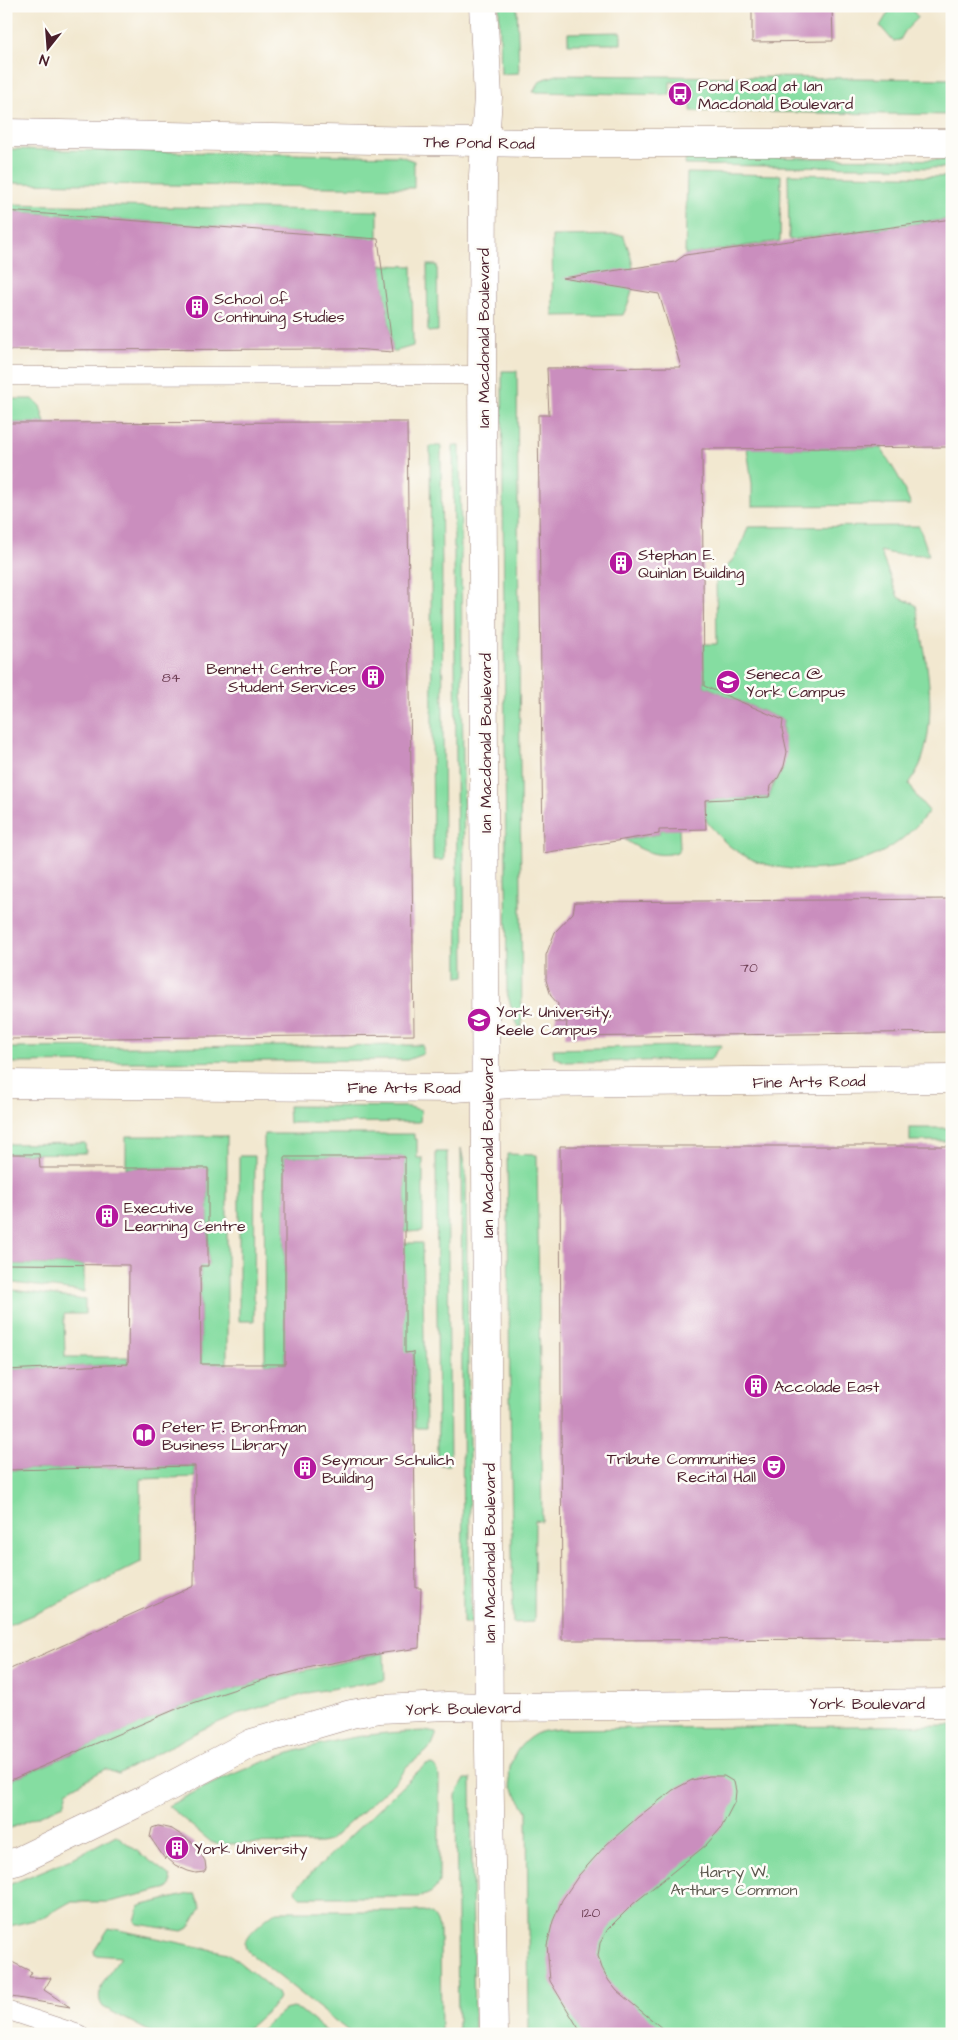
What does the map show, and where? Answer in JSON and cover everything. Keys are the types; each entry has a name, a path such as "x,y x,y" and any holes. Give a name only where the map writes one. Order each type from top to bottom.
{"street":[{"name":"Ian Macdonald Boulevard","path":"483,6 488,97 483,176 482,375 490,1707 494,2034"},
{"name":"The Pond Road","path":"6,133 486,142 952,143"},
{"name":"Fine Arts Road","path":"6,1084 445,1088 525,1083 952,1079"},
{"name":"York Boulevard","path":"6,1864 18,1861 144,1800 252,1743 351,1714 380,1709 446,1706 952,1703"}],"lane":[{"path":"6,376 482,375"},
{"path":"6,2010 80,2034"}],"green space":[{"path":"499,6 517,6 519,73 501,74"},
{"path":"892,6 910,6 918,18 905,31 900,40 893,41 880,26"},
{"path":"621,32 621,44 568,44 568,33"},
{"path":"557,75 952,79 952,115 691,111 692,82 670,82 670,95 533,92 541,80"},
{"path":"7,149 400,156 414,161 414,188 6,183"},
{"path":"686,156 952,160 952,168 685,165"},
{"path":"687,173 781,175 780,241 685,255"},
{"path":"788,174 952,177 952,219 789,240"},
{"path":"6,204 378,211 378,239 6,211"},
{"path":"623,235 631,256 634,275 631,294 623,315 553,316 552,236"},
{"path":"381,265 412,266 413,346 393,352"},
{"path":"427,265 437,265 438,331 428,332"},
{"path":"502,371 517,371 522,1032 515,1020 507,993"},
{"path":"6,399 33,399 40,406 45,423 6,423"},
{"path":"430,446 441,446 444,860 433,860"},
{"path":"453,446 460,446 465,976 458,977"},
{"path":"747,448 881,448 898,476 911,505 752,506 752,484"},
{"path":"919,526 929,555 894,554 880,551 898,597 916,605 920,624 929,682 929,722 922,760 909,784 929,811 909,833 885,851 848,865 807,870 765,864 746,856 729,846 708,824 705,815 705,800 769,797 772,787 783,769 785,758 783,720 704,686 703,644 717,644 716,578 736,555 748,527"},
{"path":"679,829 680,848 677,852 670,854 656,854 625,840 659,834 659,830"},
{"path":"423,1045 423,1054 407,1060 6,1063 6,1048"},
{"path":"722,1045 710,1060 565,1062 554,1057 553,1049"},
{"path":"288,1106 410,1107 421,1110 420,1122 289,1123"},
{"path":"910,1128 952,1128 952,1141 910,1141"},
{"path":"264,1134 414,1134 414,1139 417,1139 417,1158 423,1158 423,1231 405,1232 405,1157 285,1157 285,1364 265,1364"},
{"path":"126,1136 227,1136 227,1364 201,1364 200,1266 208,1265 208,1168 126,1168"},
{"path":"85,1143 86,1153 6,1154 6,1144"},
{"path":"461,1148 466,1174 471,1623 463,1623"},
{"path":"436,1152 447,1152 450,1465 438,1465"},
{"path":"507,1154 537,1155 542,1521 535,1520 534,1622 513,1623"},
{"path":"239,1156 255,1156 254,1321 239,1321"},
{"path":"404,1243 422,1243 426,1428 415,1428 413,1353 405,1353"},
{"path":"6,1264 84,1265 84,1292 6,1282"},
{"path":"6,1289 85,1300 85,1314 64,1314 65,1357 128,1357 128,1364 6,1370"},
{"path":"195,1466 195,1477 141,1479 141,1562 49,1608 6,1626 6,1470"},
{"path":"384,1653 385,1680 312,1692 238,1714 199,1731 118,1774 105,1769 68,1790 64,1805 6,1830 6,1782 181,1707 266,1679"},
{"name":"Harry W. Arthurs Common","path":"952,1725 952,2034 529,2034 527,1811 513,1789 509,1777 515,1754 526,1741 542,1731 559,1729"},
{"path":"424,1731 437,1733 432,1745 426,1752 407,1766 396,1781 329,1841 321,1843 216,1844 211,1842 168,1806 243,1770 296,1751 350,1738 384,1733"},
{"path":"431,1764 437,1769 439,1776 439,1882 433,1891 417,1897 301,1897 297,1894 296,1889 299,1885 414,1775 425,1765"},
{"path":"465,1779 471,1779 474,2034 458,2034 456,1795"},
{"path":"116,1835 170,1876 171,1883 169,1888 109,1902 70,1902 42,1918 6,1927 6,1886 71,1859"},
{"path":"195,1894 201,1907 189,1928 182,1931 138,1924 135,1921 139,1907 143,1905"},
{"path":"277,1911 424,1911 433,1916 440,1931 441,2034 352,2034 247,1949 245,1943 249,1935"},
{"path":"109,1928 228,1953 277,1993 279,1998 277,2002 241,2034 154,2034 103,2007 100,2001 99,1995 104,1981 121,1957 95,1955 94,1951"},
{"path":"293,2008 300,2010 330,2034 256,2034 284,2010"}],"building":[{"path":"555,6 675,6 675,8 555,9"},
{"path":"752,6 832,6 833,41 752,42"},
{"name":"School of Continuing Studies","path":"6,211 378,239 393,352 353,349 6,350"},
{"name":"Stephan E. Quinlan Building","path":"952,219 952,472 948,447 702,449 704,686 783,720 782,729 787,752 784,766 778,778 771,786 769,797 705,800 706,829 659,830 659,834 543,853 538,415 549,415 547,368 681,367 659,294 562,278 675,262 685,255"},
{"path":"407,422 414,1035 6,1039 6,423"},
{"path":"952,899 952,1032 565,1037 567,1022 555,1022 558,1004 551,996 546,980 546,955 555,932 573,913 575,902"},
{"name":"Accolade East","path":"560,1146 952,1146 952,1639 562,1640"},
{"name":"Seymour Schulich Building","path":"6,1154 39,1154 40,1168 208,1168 208,1266 200,1266 201,1364 285,1364 285,1157 405,1157 405,1353 413,1352 416,1588 421,1588 419,1648 316,1666 266,1679 181,1707 6,1782 6,1671 194,1586 195,1466 6,1470 6,1370 128,1364 129,1265 6,1264"},
{"path":"709,1776 724,1776 734,1782 736,1791 735,1801 721,1828 706,1845 633,1904 608,1929 600,1943 598,1956 609,1981 617,1991 669,2034 582,2034 550,1981 547,1945 553,1921 562,1900 579,1875 606,1845 638,1817 673,1790 692,1780"},
{"name":"York University","path":"158,1826 172,1829 195,1844 205,1861 206,1869 204,1872 188,1871 175,1865 166,1857 165,1859 150,1837 152,1828"},
{"path":"6,1959 32,1972 29,1977 51,1978 44,1990 70,2007 6,1996"}],"place":[{"name":"Pond Road at Ian Macdonald Boulevard","path":"680,94"},
{"name":"School of Continuing Studies","path":"197,307"},
{"name":"Stephan E. Quinlan Building","path":"621,563"},
{"name":"Bennett Centre for Student Services","path":"373,677"},
{"name":"Seneca @ York Campus","path":"728,682"},
{"name":"York University, Keele Campus","path":"479,1020"},
{"name":"Executive Learning Centre","path":"107,1216"},
{"name":"Accolade East","path":"756,1386"},
{"name":"Peter F. Bronfman Business Library","path":"144,1435"},
{"name":"Tribute Communities Recital Hall","path":"774,1467"},
{"name":"Seymour Schulich Building","path":"305,1468"},
{"name":"York University","path":"177,1848"}]}
